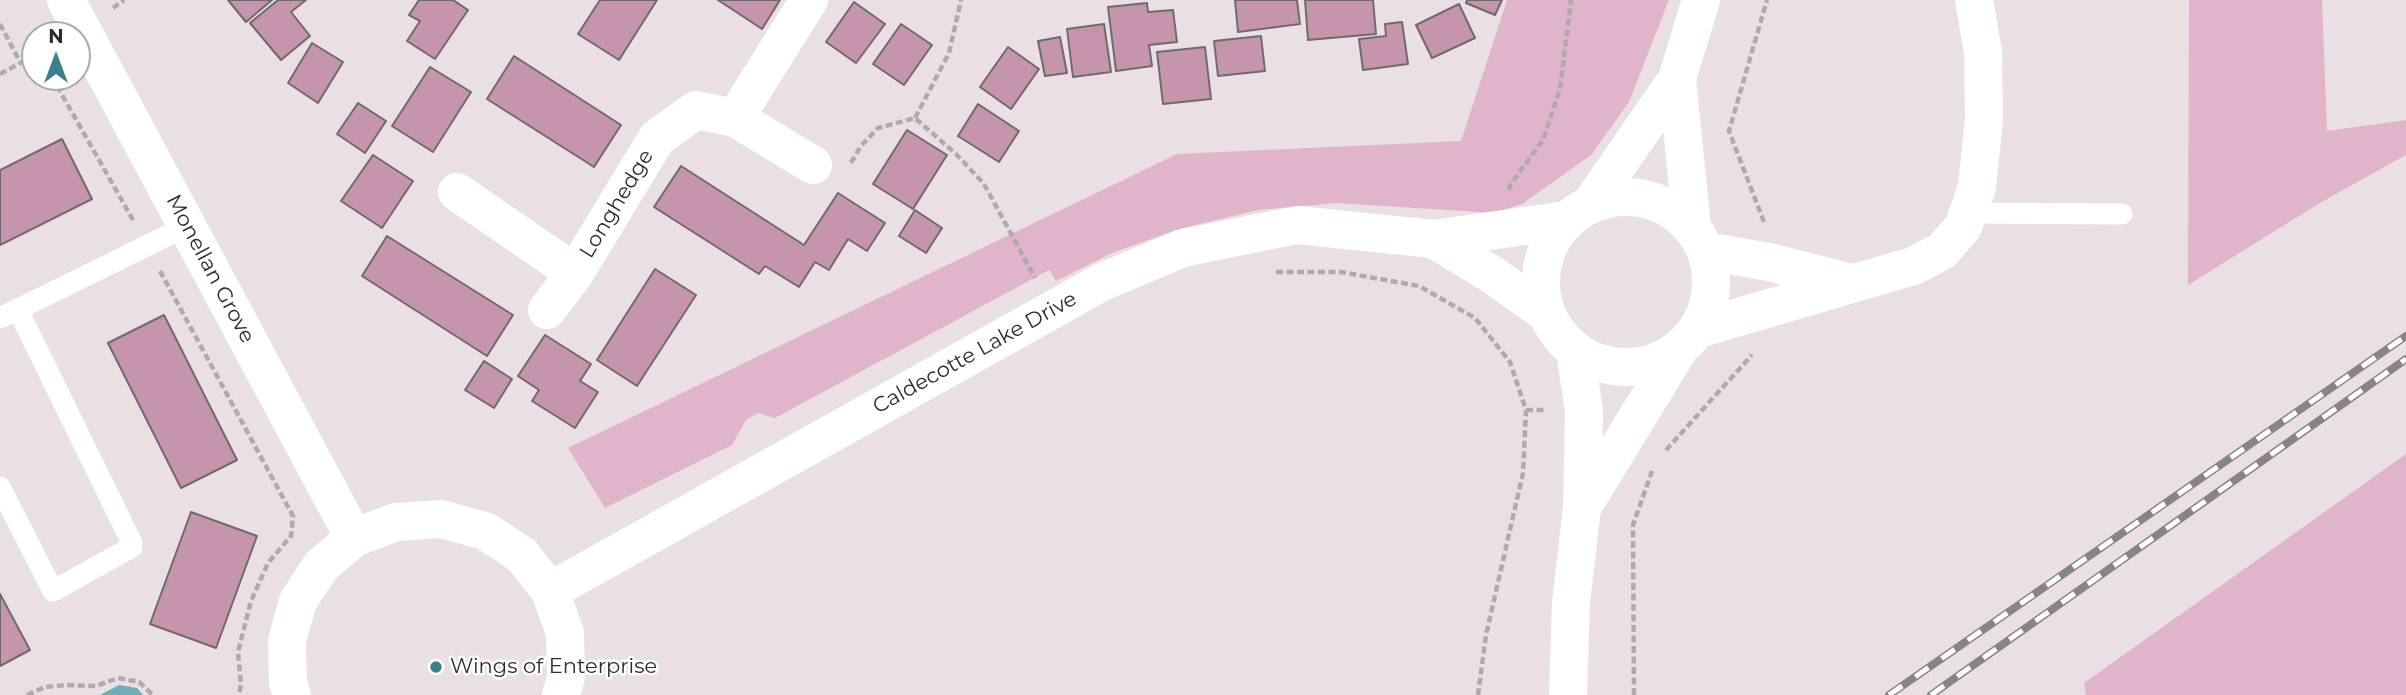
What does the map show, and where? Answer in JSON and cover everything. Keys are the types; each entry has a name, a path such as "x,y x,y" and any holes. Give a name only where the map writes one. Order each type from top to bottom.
{"street":[{"name":"Monellan Grove","path":"66,0 354,538"},
{"path":"734,118 809,0"},
{"path":"1701,0 1677,79 1579,212 1552,239 1542,263 1541,289 1546,313 1558,334 1575,351 1600,364 1628,368 1655,363 1689,339 1852,283 1913,266 1942,251 1963,227 1977,187 1984,119 1983,52 1973,0"},
{"path":"1582,508 1709,304 1712,277 1699,239 1677,79"},
{"name":"Longhedge","path":"547,310 575,273 657,138 696,110 734,118 813,165"},
{"name":"Longhedge","path":"457,192 575,273"},
{"path":"1579,212 1616,197 1645,199 1671,209 1699,239 1769,262 1852,283"},
{"name":"Caldecotte Lake Drive","path":"550,591 1102,282 1183,248 1297,225 1433,239 1506,230 1579,212"},
{"name":"Caldecotte Lake Drive","path":"1433,239 1491,274 1546,313"},
{"path":"1568,695 1571,603 1582,508 1584,411 1575,351"},
{"path":"292,695 288,683 287,641 298,601 321,566 354,538 396,522 441,519 485,530 522,555 550,591 565,633 566,677 561,695"}],"lane":[{"path":"1969,213 2122,214"},
{"path":"0,487 53,591 129,550 132,543 9,314 187,226"}],"path":[{"path":"813,165 851,163 861,146 878,128 915,118 949,54 961,0"},
{"path":"1506,230 1510,185 1543,140 1560,89 1571,0"},
{"path":"0,24 20,62 0,74"},
{"path":"60,91 148,247 293,516 291,536 268,563 251,601 239,652 239,695"},
{"path":"915,118 985,184 1035,279"},
{"path":"1267,274 1279,271 1341,272 1419,286 1475,318 1510,362 1526,410 1523,473 1486,635 1478,695"},
{"path":"1475,318 1491,274"},
{"path":"27,695 46,687 96,686 118,678 139,682 153,695"}],"shaded area":[{"path":"1507,0 1669,0 1629,102 1591,155 1522,204 1493,213 1337,203 1258,210 1179,229 1112,253 1056,281 1049,270 775,418 758,413 746,420 732,445 605,508 568,448 1177,154 1461,141"},
{"path":"2189,0 2322,0 2327,131 2406,120 2406,155 2320,203 2188,285"},
{"path":"2406,454 2406,695 2086,695 2084,683"}],"water":[{"path":"119,685 137,688 143,695 100,695"}],"building":[{"path":"228,0 272,0 246,22"},
{"path":"278,0 306,0 291,12 310,36 281,60 250,23"},
{"path":"419,0 453,0 468,10 435,59 407,41 420,21 409,15"},
{"path":"600,0 657,0 619,60 578,34"},
{"path":"718,0 780,0 762,29"},
{"path":"1235,0 1297,0 1300,24 1238,32"},
{"path":"1305,0 1373,0 1376,34 1308,40"},
{"path":"1467,0 1502,0 1495,15 1466,3"},
{"path":"854,2 885,24 856,63 826,42"},
{"path":"1147,3 1148,12 1173,10 1177,42 1149,45 1152,66 1116,71 1108,7"},
{"path":"1459,4 1475,38 1432,58 1416,25"},
{"path":"1402,22 1408,64 1363,70 1359,39 1386,36 1385,24"},
{"path":"901,24 932,45 904,85 873,64"},
{"path":"1104,24 1111,72 1073,77 1067,29"},
{"path":"1261,36 1265,71 1218,76 1214,41"},
{"path":"1060,37 1067,73 1045,76 1038,41"},
{"path":"312,43 343,62 318,103 288,83"},
{"path":"1008,47 1039,69 1011,109 980,87"},
{"path":"1205,47 1211,99 1163,104 1157,52"},
{"path":"514,56 621,125 594,167 487,99"},
{"path":"430,67 471,92 433,152 392,126"},
{"path":"358,103 386,121 365,153 337,134"},
{"path":"978,104 1019,131 999,162 958,136"},
{"path":"907,130 947,155 913,209 873,184"},
{"path":"62,139 92,199 0,245 0,170"},
{"path":"373,155 413,181 382,228 341,201"},
{"path":"681,166 804,245 838,193 885,223 867,251 848,239 829,270 815,262 799,287 765,266 759,274 654,207"},
{"path":"915,210 942,228 926,253 899,236"},
{"path":"387,236 513,315 487,356 362,276"},
{"path":"655,269 696,295 637,386 597,360"},
{"path":"164,315 237,460 181,488 108,343"},
{"path":"545,335 591,364 580,381 598,392 575,428 532,401 539,390 518,376"},
{"path":"484,361 512,379 494,408 465,390"},
{"path":"191,512 257,536 216,648 150,624"},
{"path":"0,594 30,650 0,666"}],"railway":[{"path":"1889,695 2406,336"},
{"path":"1931,695 2406,359"}],"place":[{"name":"Wings of Enterprise","path":"436,667"}]}
